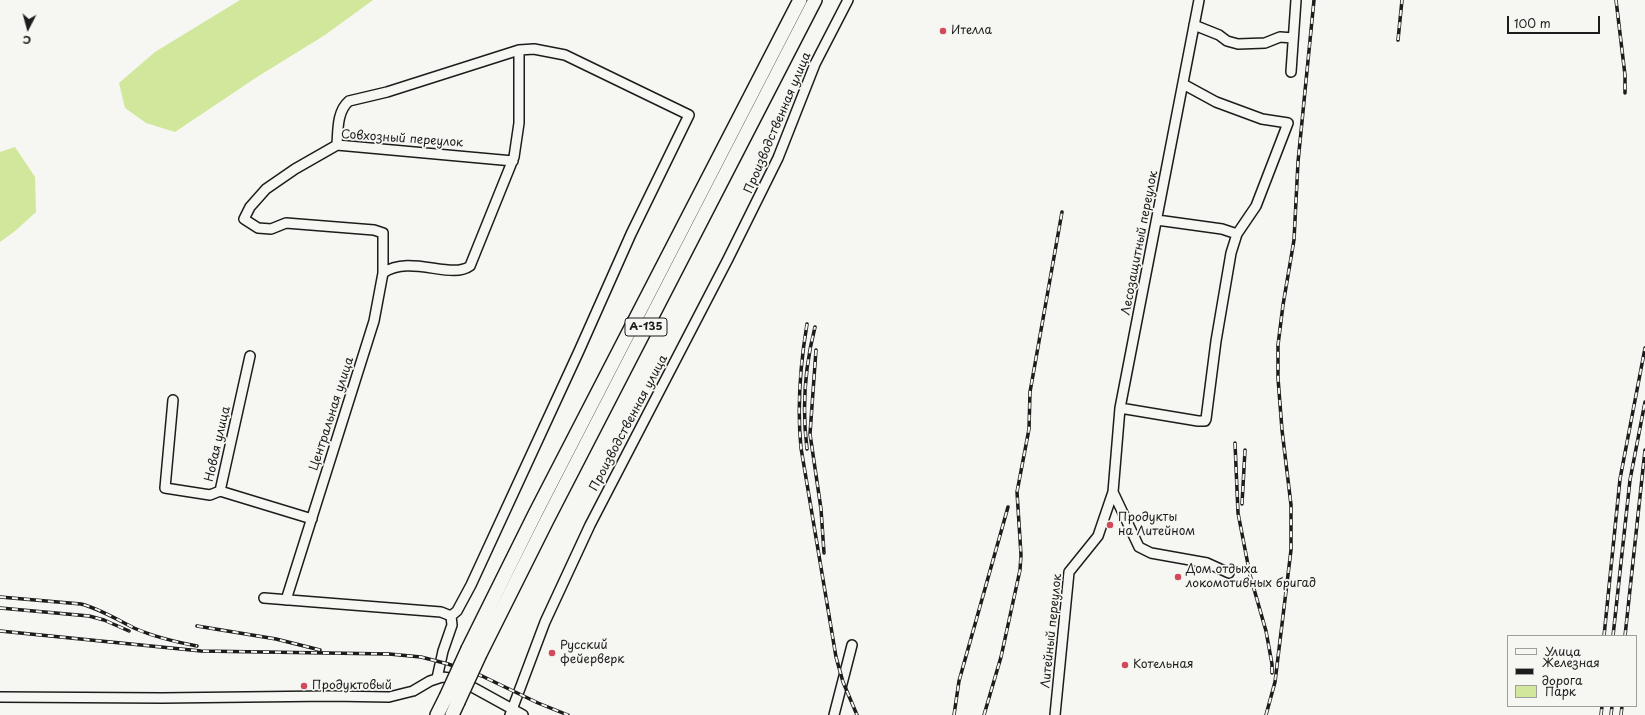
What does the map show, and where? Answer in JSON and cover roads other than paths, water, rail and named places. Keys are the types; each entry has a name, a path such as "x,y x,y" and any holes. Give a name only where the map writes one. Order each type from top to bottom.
{"highway":[{"name":"А-135","path":"438,715 452,699 535,514 800,0"},
{"name":"А-135","path":"474,652 554,506 815,0"},
{"name":"А-135","path":"452,699 452,715"}],"street":[{"name":"Производственная улица","path":"511,712 545,622 568,569 728,260 778,158 815,64 848,0"},
{"name":"Лесозащитный переулок","path":"1083,554 1098,536 1113,492 1120,408 1199,0"},
{"path":"1291,72 1293,38 1296,20 1296,0"},
{"path":"1194,25 1219,35 1227,41 1238,44 1265,43 1280,37 1293,38"},
{"path":"337,145 340,114 344,105 349,101 387,92 519,50 534,49 565,55 689,115 631,234 576,358 471,585 457,611 451,616"},
{"path":"382,273 391,268 400,266 455,270 466,269 470,266 513,161 519,123 519,50"},
{"path":"1120,408 1205,421 1217,333 1231,253 1237,234 1256,206 1288,123 1262,120 1216,102 1183,84"},
{"name":"Совхозный переулок","path":"383,233 374,230 286,224 270,229 258,228 244,219 250,207 266,189 295,169 337,145 513,161"},
{"path":"1157,220 1222,229 1237,234"},
{"name":"Центральная улица","path":"286,600 374,321 382,273 383,233"},
{"name":"Новая улица","path":"250,356 220,491 312,519"},
{"path":"173,400 165,488 210,495 220,491"},
{"path":"1113,492 1140,547 1151,553 1207,563 1229,573"},
{"name":"Литейный переулок","path":"1055,715 1069,572 1083,554"},
{"path":"264,598 441,612 451,616"},
{"path":"437,678 443,651 452,625 451,616"},
{"path":"834,715 852,645"},
{"path":"0,697 389,697 413,691 437,678 450,678 474,688 511,712 523,715"}],"railway":[{"path":"1266,715 1275,682 1291,550 1291,505 1282,430 1278,378 1278,345 1294,240 1298,162 1314,0"},
{"path":"1398,40 1402,0"},
{"path":"1616,0 1625,75 1625,93"},
{"path":"984,715 1001,657 1020,570 1021,555 1017,492 1029,429 1030,392 1062,212"},
{"path":"807,324 800,386 799,417 801,448 836,657 843,682 857,715"},
{"path":"807,449 805,434 805,388 815,327"},
{"path":"1604,635 1620,479 1645,348"},
{"path":"816,350 810,434 821,509 824,553"},
{"path":"1613,635 1630,480 1645,402"},
{"path":"1235,443 1238,513 1250,575 1266,631 1272,664 1272,673"},
{"path":"1242,504 1245,450"},
{"path":"1625,635 1645,450"},
{"path":"954,715 959,681 1008,507"},
{"path":"0,597 81,604 101,611 149,634 197,646"},
{"path":"0,608 89,616 104,620 129,631"},
{"path":"197,626 276,639 320,650"},
{"path":"0,631 201,651 389,654 421,657 448,664 482,676 538,703 568,715"},
{"path":"1601,715 1602,707"},
{"path":"1611,715 1612,707"},
{"path":"1621,715 1622,707"}],"place":[{"name":"Ителла","path":"943,31"},
{"name":"Продукты на Литейном","path":"1110,525"},
{"name":"Дом отдыха локомотивных бригад","path":"1178,577"},
{"name":"Русский фейерверк","path":"552,653"},
{"name":"Котельная","path":"1125,665"},
{"name":"Продуктовый","path":"304,686"}]}
